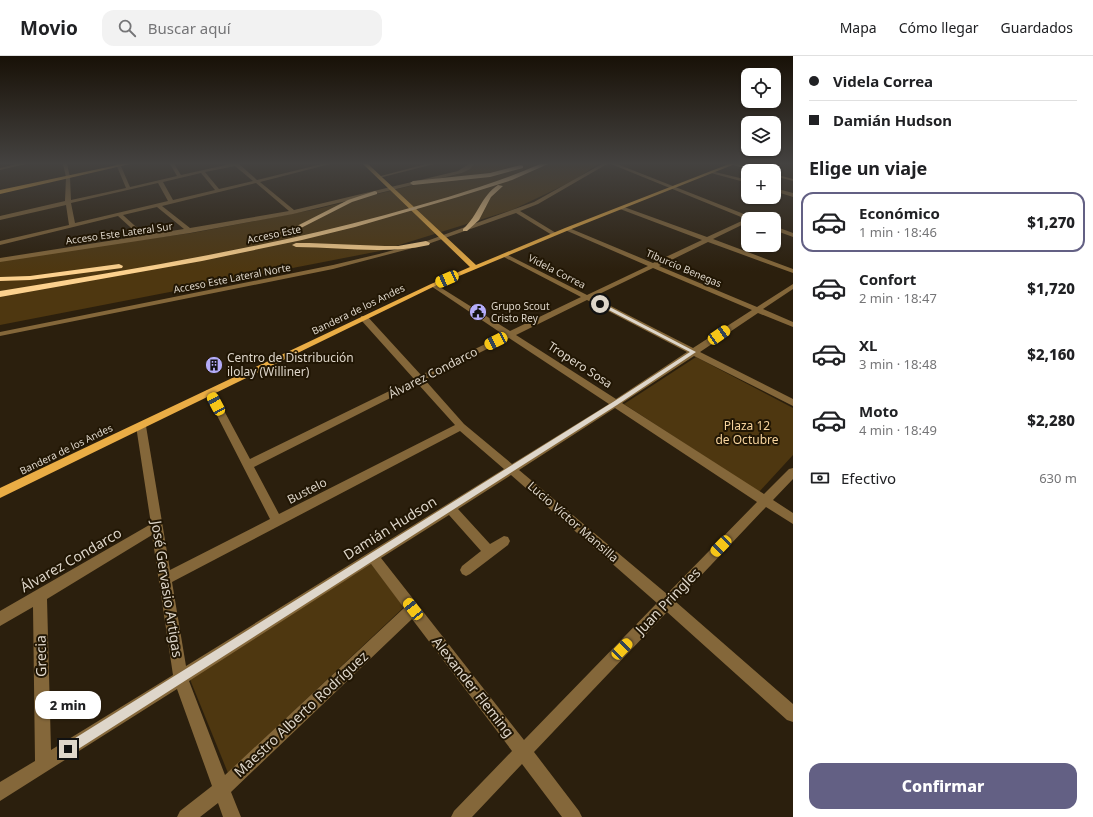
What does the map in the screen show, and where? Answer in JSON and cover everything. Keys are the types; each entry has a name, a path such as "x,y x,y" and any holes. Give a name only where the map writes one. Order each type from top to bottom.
{"highway":[{"path":"206,253 285,232 306,224 353,200"},
{"name":"Acceso Este","path":"423,204 436,200"},
{"name":"Acceso Este","path":"0,294 220,256 303,238 440,200"},
{"path":"465,230 475,222 485,200"},
{"name":"Acceso Este","path":"0,287 176,259 276,239 406,209"},
{"path":"220,256 295,245 388,248 426,243"},
{"path":"0,279 30,278 176,259"},
{"path":"0,302 40,291 133,274 188,262"}],"main road":[{"path":"400,200 406,209 444,237 474,267"},
{"name":"Bandera de los Andes","path":"0,493 364,318 474,267 644,200"}],"street":[{"path":"68,200 72,225"},
{"path":"0,218 83,200"},
{"path":"0,243 177,200"},
{"path":"278,200 293,212"},
{"name":"Acceso Este Lateral Sur","path":"0,260 190,231 293,212 346,200"},
{"name":"Acceso Este Lateral Norte","path":"0,334 333,267 380,256 465,230 542,200"},
{"path":"702,200 741,215"},
{"path":"157,204 190,231"},
{"path":"622,208 793,271"},
{"path":"516,211 554,234"},
{"path":"119,214 145,238"},
{"name":"Álvarez Condarco","path":"248,465 509,335 741,223"},
{"name":"Tiburcio Benegas","path":"567,229 793,325"},
{"path":"781,231 793,235"},
{"name":"Videla Correa","path":"504,255 793,403"},
{"name":"Tropero Sosa","path":"433,286 793,519"},
{"name":"Damián Hudson","path":"0,792 615,404 793,286"},
{"name":"Lucio Víctor Mansilla","path":"364,318 461,426 667,603 793,714"},
{"path":"210,392 277,521"},
{"name":"José Gervasio Artigas","path":"141,426 181,678 232,817"},
{"name":"Bustelo","path":"165,579 461,426"},
{"name":"Juan Pringles","path":"460,817 793,472"},
{"path":"450,508 489,552"},
{"name":"Álvarez Condarco","path":"0,619 158,526"},
{"path":"466,570 504,542"},
{"name":"Alexander Fleming","path":"373,557 573,817"},
{"name":"Grecia","path":"40,596 43,765"},
{"name":"Maestro Alberto Rodríguez","path":"186,817 222,789 413,609"}],"green space":[{"path":"355,200 534,200 512,210 380,251 0,325 0,261 192,233 317,209"},
{"name":"Plaza 12 de Octubre","path":"696,357 793,408 793,455 759,492 624,404"},
{"path":"371,564 404,607 228,773 189,677"}],"place":[{"name":"Grupo Scout Cristo Rey","path":"478,312"},
{"name":"Centro de Distribución ilolay (Williner)","path":"214,365"}],"route":[{"path":"68,749 615,404 694,352 600,304"}]}
